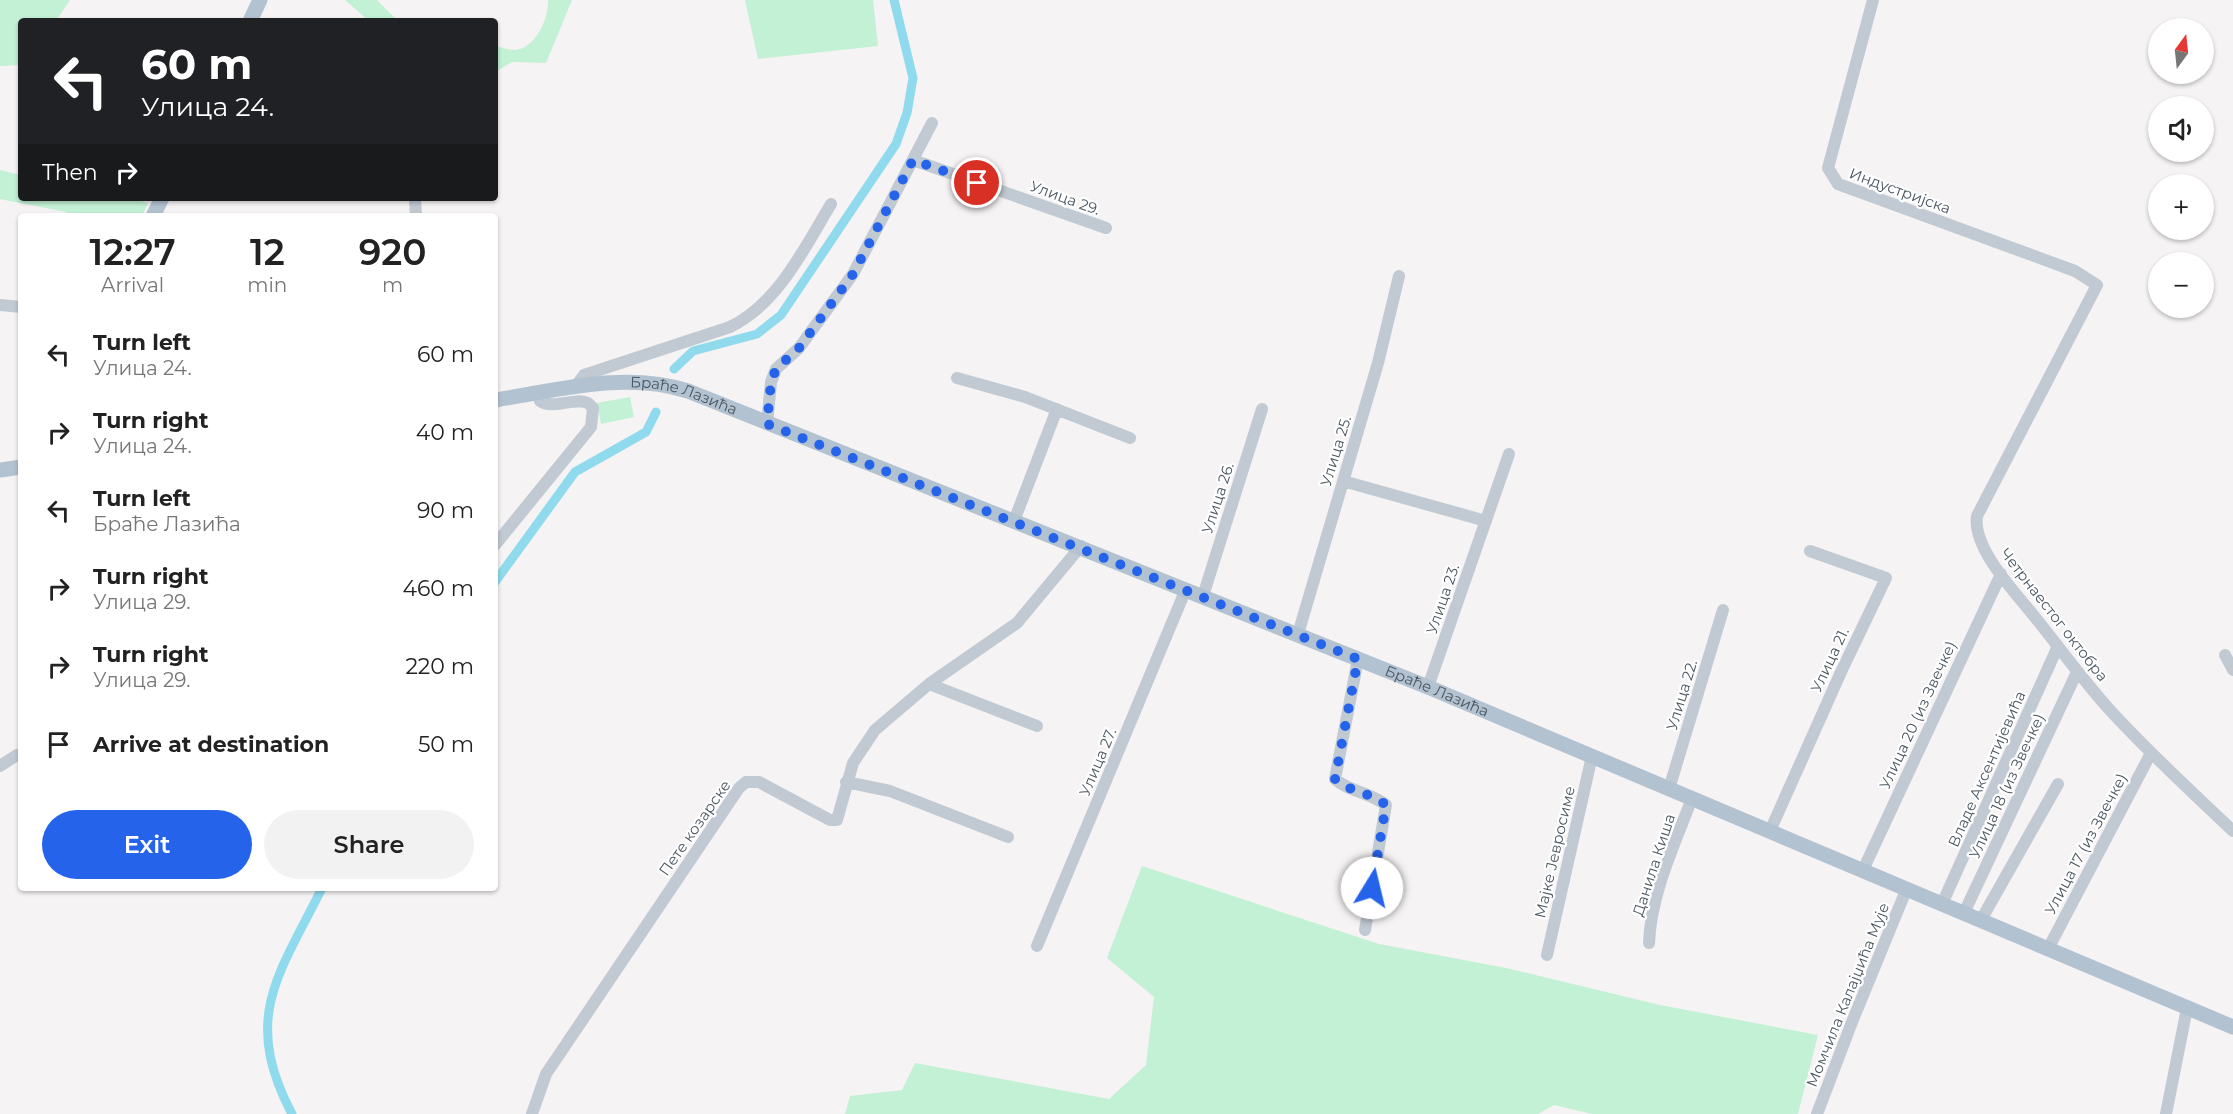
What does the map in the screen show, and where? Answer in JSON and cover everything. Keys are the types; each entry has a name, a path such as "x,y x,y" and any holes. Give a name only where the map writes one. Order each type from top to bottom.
{"main road":[{"path":"251,18 260,0"},
{"name":"Браће Лазића","path":"498,400 626,381 655,382 688,391 1081,546 1428,687 2233,1027"},
{"path":"0,470 18,467"}],"street":[{"name":"Индустријска","path":"1873,0 1828,168 1838,184 2076,271 2097,285"},
{"path":"767,424 771,382 776,369 799,348 853,274 932,123"},
{"name":"Улица 29.","path":"913,160 1106,228"},
{"path":"574,387 584,375 730,327 747,317 774,291 831,204"},
{"name":"Улица 25.","path":"1298,634 1378,363 1399,276"},
{"name":"Четрнаестог октобра","path":"2097,285 1977,516 1975,526 1978,537 2001,574 2077,672 2151,753 2233,831"},
{"path":"0,305 18,307"},
{"path":"957,378 1057,409 1130,438"},
{"path":"498,541 591,427 593,411 588,403 574,400 546,404 540,401 538,394"},
{"path":"1014,521 1057,409"},
{"name":"Улица 26.","path":"1203,596 1262,409"},
{"name":"Улица 23.","path":"1428,687 1509,454"},
{"path":"1342,481 1486,521"},
{"name":"Пете козарске","path":"532,1114 546,1074 739,788 746,782 759,782 834,821 839,818 846,782 863,745 875,730 929,684 1017,623 1081,546"},
{"name":"Улица 21.","path":"1770,831 1886,578 1810,551"},
{"name":"Улица 20 (из Звечке)","path":"1863,870 2001,574"},
{"name":"Улица 27.","path":"1037,946 1186,589"},
{"name":"Улица 22.","path":"1669,789 1723,610"},
{"name":"Владе Аксентијевића","path":"1942,904 2058,646"},
{"path":"2225,656 2233,670"},
{"path":"1358,659 1335,779 1342,785 1375,796 1386,805 1365,930"},
{"name":"Улица 18 (из Звечке)","path":"1964,913 2077,672"},
{"path":"929,684 1037,726"},
{"name":"Улица 17 (из Звечке)","path":"2048,949 2151,753"},
{"path":"0,766 17,755"},
{"name":"Мајке Јевросиме","path":"1547,956 1592,756"},
{"path":"846,782 890,791 1008,837"},
{"path":"1981,920 2058,784"},
{"name":"Данила Киша","path":"1649,943 1650,922 1656,899 1692,798"},
{"name":"Момчила Калајџића Мује","path":"1817,1114 1907,888"},
{"path":"2166,1114 2187,1008"}],"green space":[{"path":"0,0 70,0 58,18 18,18 18,65 0,66"},
{"path":"345,0 377,0 395,18 366,18"},
{"path":"548,0 572,0 546,63 512,62 498,70 498,47 515,50 529,44 540,31"},
{"path":"745,0 873,0 878,46 758,59"},
{"path":"0,170 18,174 18,201 139,201 148,203 143,213 68,213 0,199"},
{"path":"630,397 634,417 601,424 597,403"},
{"path":"1142,866 1379,944 1506,968 1660,1005 1818,1035 1798,1114 1592,1114 1554,1105 1538,1114 845,1114 850,1096 902,1090 915,1063 1109,1099 1146,1065 1154,997 1107,958"}],"waterway":[{"path":"674,369 693,351 757,334 781,315 896,144 907,113 913,78 894,0"},
{"path":"498,578 575,472 646,432 656,412"},
{"path":"292,1114 277,1080 269,1050 268,1023 272,997 280,972 320,891"}],"route":[{"path":"977,183 913,160 853,274 799,348 776,369 771,382 767,424 1081,546 1358,659 1335,779 1342,785 1375,796 1386,805 1372,888"}]}
